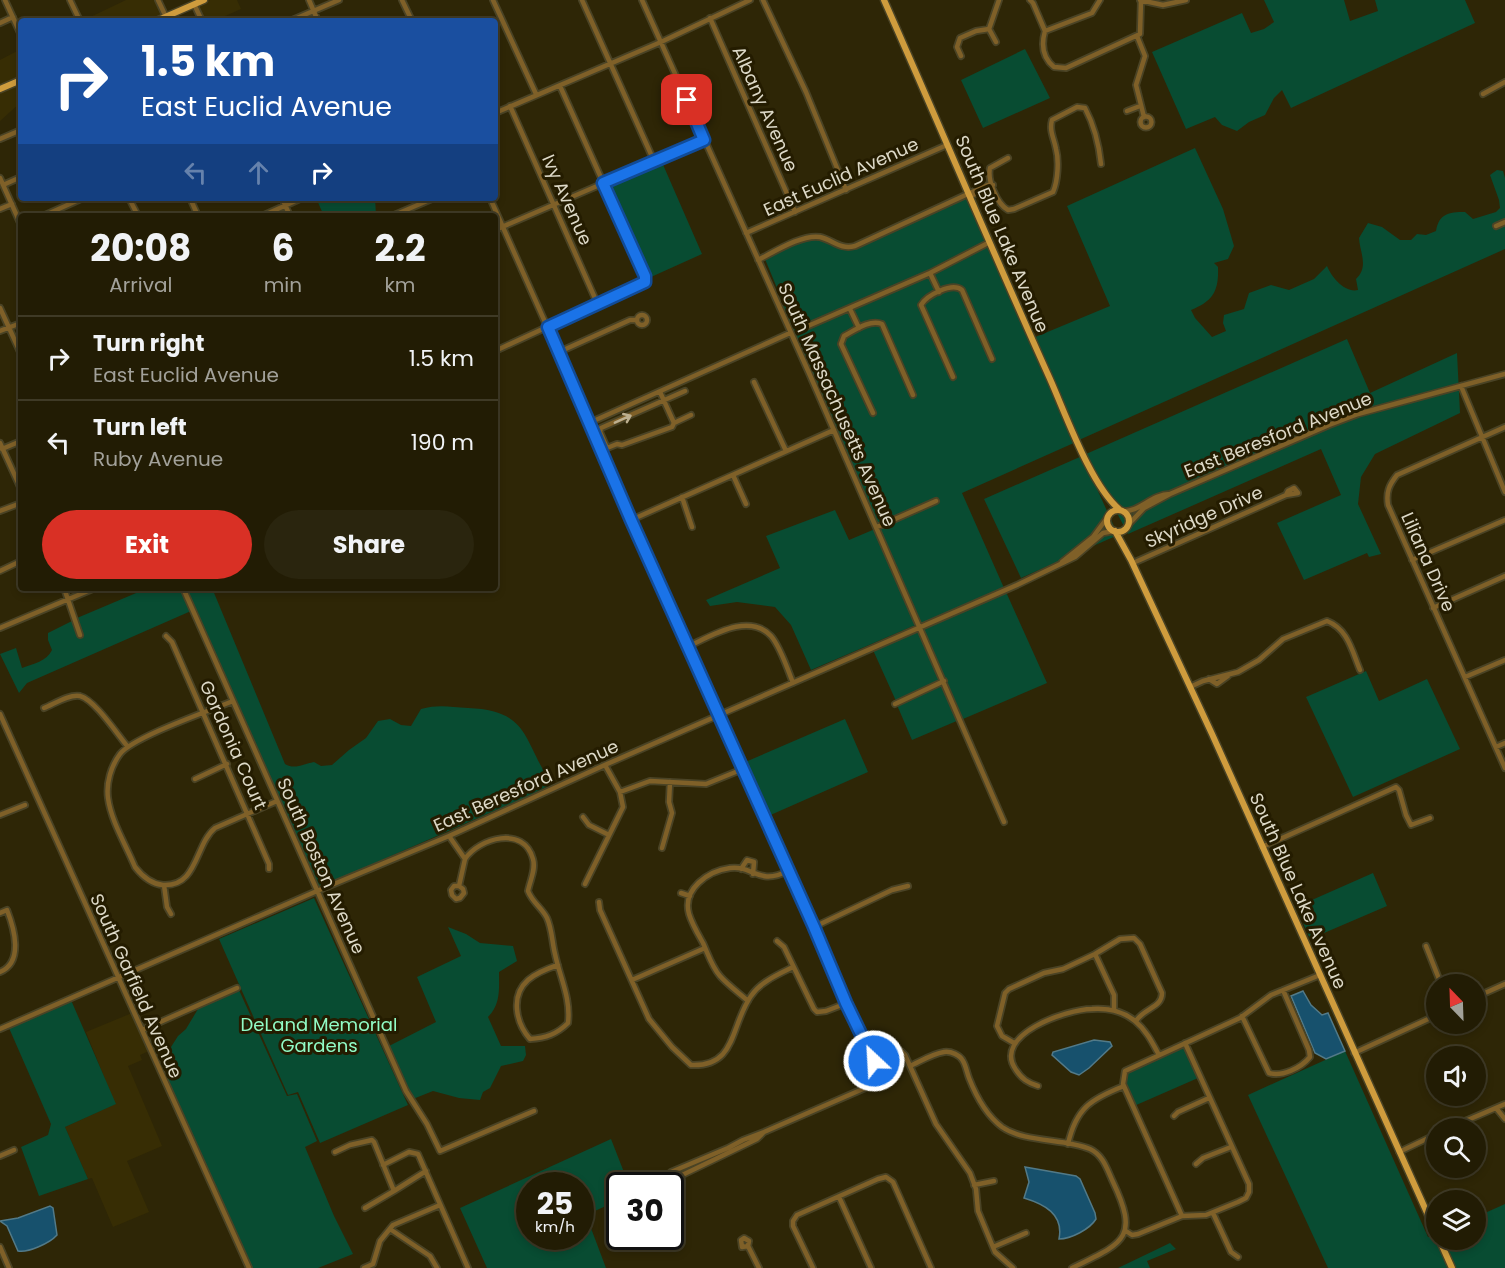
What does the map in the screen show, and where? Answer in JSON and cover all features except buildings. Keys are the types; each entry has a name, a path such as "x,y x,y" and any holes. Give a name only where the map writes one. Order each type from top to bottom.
{"main road":[{"path":"166,17 204,0"},
{"name":"South Blue Lake Avenue","path":"884,0 988,243 1095,478 1109,500 1121,511"},
{"path":"0,89 18,81"},
{"name":"South Blue Lake Avenue","path":"1095,478 1108,506 1108,517"},
{"path":"1114,511 1121,511 1129,519 1127,526 1121,531 1114,531 1108,525 1108,517 1114,511"},
{"name":"South Blue Lake Avenue","path":"1127,526 1124,537 1132,561"},
{"name":"South Blue Lake Avenue","path":"1114,531 1132,561 1190,687 1426,1210"},
{"path":"1444,1250 1452,1268"}],"street":[{"path":"5,0 18,28"},
{"path":"70,0 79,18"},
{"path":"158,0 166,17"},
{"path":"309,0 317,18"},
{"path":"297,18 339,0"},
{"path":"402,0 411,18"},
{"path":"493,0 536,94"},
{"path":"582,0 654,160"},
{"name":"South Massachusetts Avenue","path":"642,0 877,527 1004,822"},
{"path":"498,112 661,42 750,0"},
{"path":"763,0 806,92 846,190"},
{"path":"996,42 989,29 999,0"},
{"path":"1030,0 1045,32 1042,46 1047,58 1054,67 1060,68 1082,62 1140,34 1141,0 1163,6 1186,0"},
{"path":"1045,32 1092,13 1100,0"},
{"path":"194,4 201,18"},
{"path":"0,23 13,17"},
{"name":"Albany Avenue","path":"710,18 795,212"},
{"path":"960,56 957,47 960,38 976,31 989,29"},
{"path":"1137,36 1144,56 1136,85 1144,117"},
{"path":"1483,94 1505,82"},
{"path":"498,349 645,282 645,276 560,86"},
{"name":"Ivy Avenue","path":"510,106 598,304"},
{"path":"1127,111 1140,106"},
{"path":"1008,158 990,168 988,174 1001,206 1008,210 1053,192 1056,186 1057,151 1050,128 1052,120 1077,108 1085,108 1100,150 1101,164"},
{"path":"0,139 18,131"},
{"path":"498,229 704,140"},
{"name":"East Euclid Avenue","path":"746,234 947,145"},
{"path":"0,178 18,218"},
{"path":"3,185 18,178"},
{"path":"758,260 809,237 822,238 842,247 855,246 988,185 992,186"},
{"path":"50,213 76,201"},
{"path":"283,201 288,213"},
{"path":"269,213 296,201"},
{"path":"399,213 427,201"},
{"path":"0,209 12,204"},
{"path":"498,216 846,1003 872,1054 879,1082 764,1132 757,1139 671,1172"},
{"path":"1496,226 1505,222"},
{"path":"801,329 930,273 988,243"},
{"path":"930,273 939,292"},
{"path":"953,377 921,304 926,298 939,292 954,286 962,290 992,359"},
{"path":"0,308 18,348"},
{"path":"850,309 859,328"},
{"path":"559,352 630,320 637,320"},
{"path":"873,413 842,344 844,336 859,328 872,323 882,324 913,395"},
{"path":"0,331 18,324"},
{"path":"589,423 790,333"},
{"name":"East Beresford Avenue","path":"1127,526 1144,508 1170,494 1358,414 1504,375"},
{"path":"754,382 786,451"},
{"path":"1461,386 1505,492"},
{"path":"607,448 600,432 601,428 685,391"},
{"path":"660,392 674,423"},
{"path":"601,451 617,444 622,446 672,427 674,423 691,415"},
{"name":"Liliana Drive","path":"1505,426 1402,472 1388,486 1388,505 1505,768"},
{"path":"631,520 834,430"},
{"path":"1,450 18,442"},
{"path":"0,443 1,450 18,483"},
{"path":"733,475 746,504"},
{"name":"East Beresford Avenue","path":"1121,511 1132,511 1150,499 1170,494"},
{"name":"Skyridge Drive","path":"1132,561 1286,495"},
{"path":"682,497 692,527"},
{"path":"877,527 936,501"},
{"path":"0,511 18,504"},
{"name":"East Beresford Avenue","path":"1060,563 1093,537 1108,517"},
{"path":"1412,560 1505,520"},
{"name":"East Beresford Avenue","path":"0,1029 449,836 921,627 1075,557 1103,533 1114,531"},
{"path":"0,571 18,562"},
{"path":"1433,608 1505,576"},
{"path":"65,591 80,635"},
{"path":"0,628 88,591"},
{"name":"South Boston Avenue","path":"184,591 406,1091 427,1124 440,1151 534,1111"},
{"path":"1190,687 1209,680 1217,684 1258,660 1284,639 1327,621 1336,624 1343,631 1360,670"},
{"path":"689,646 733,626 755,627 772,637 793,682"},
{"name":"Gordonia Court","path":"166,636 172,642 205,713 270,864 269,869"},
{"path":"1465,677 1505,660"},
{"path":"895,704 944,681"},
{"path":"44,708 71,697 79,696 90,701 128,747"},
{"path":"233,700 143,738 120,754 110,772 107,788 108,799 135,867 147,879 164,885 181,880 190,873 208,833 214,828 277,801"},
{"name":"South Garfield Avenue","path":"0,714 249,1268"},
{"path":"1496,747 1505,743"},
{"path":"195,779 227,764"},
{"path":"585,884 623,807 620,792 605,765"},
{"path":"620,792 650,781 706,784 743,769"},
{"path":"662,848 672,813 669,802 670,782"},
{"path":"1262,847 1396,787 1411,825 1430,818"},
{"path":"0,814 25,805"},
{"path":"582,817 589,825 609,835"},
{"path":"449,836 465,860"},
{"path":"459,886 465,860 476,849 500,838 517,839 531,854 534,868 528,891 550,925 570,1008 568,1023 559,1032 544,1038 530,1039 522,1027 516,1001 527,980 558,965"},
{"path":"741,868 747,860 752,860 754,862 753,874"},
{"path":"748,1000 720,976 689,915 690,896 694,886 705,876 729,868 741,868 753,874 770,877 788,871"},
{"path":"164,885 167,907 171,914"},
{"path":"814,927 892,890 908,886"},
{"path":"681,893 690,896"},
{"path":"599,902 600,910 649,1019 672,1047 692,1065 715,1062 724,1055 740,1012 752,994 770,979 794,967"},
{"path":"0,913 7,910 14,927 14,958 7,969 0,972"},
{"path":"1014,1043 1002,1036 997,1026 1005,993 1009,989 1044,973 1063,969 1128,937 1134,938 1140,944 1162,993 1159,1004 1141,1014 1136,1021"},
{"path":"777,941 784,946 814,1010 826,1011 846,1003"},
{"path":"1426,946 1437,974"},
{"path":"632,980 705,948"},
{"path":"1095,954 1114,995 1114,1010"},
{"path":"1182,1216 1124,1086 1125,1071 1242,1016 1257,1004 1283,990 1320,975"},
{"path":"1486,993 1505,984"},
{"path":"142,1030 237,988"},
{"path":"1242,1016 1269,1073 1278,1075 1305,1063 1310,1057 1309,1050 1283,990"},
{"path":"1038,1086 1022,1078 1014,1067 1011,1058 1014,1043 1030,1028 1083,1009 1114,1010 1136,1021 1159,1054"},
{"path":"1354,1053 1426,1020"},
{"path":"1126,1231 1132,1235 1138,1234 1182,1216 1213,1213 1238,1202 1249,1192 1249,1184 1185,1043"},
{"path":"872,1054 890,1046 897,1047 905,1055 936,1124 970,1173 978,1211 993,1247 1006,1264 1013,1268"},
{"path":"910,1066 934,1055 944,1052 953,1053 963,1061 978,1099 985,1110 1003,1127 1032,1138 1089,1149 1098,1154 1124,1204 1127,1217 1126,1231 1115,1245 1072,1268"},
{"path":"1068,1144 1073,1124 1091,1101 1124,1086"},
{"path":"1174,1116 1209,1098"},
{"path":"1472,1118 1505,1104"},
{"path":"1496,1108 1505,1119"},
{"path":"1399,1152 1426,1139"},
{"path":"335,1152 350,1145 372,1140 394,1191"},
{"path":"1196,1164 1203,1158 1231,1147"},
{"path":"684,1173 731,1149"},
{"path":"0,1156 14,1150"},
{"path":"383,1165 409,1152 418,1154 468,1268"},
{"path":"685,1166 687,1172"},
{"path":"365,1208 426,1171"},
{"path":"813,1268 793,1221 797,1215 879,1179 889,1178 931,1268"},
{"path":"974,1185 994,1181"},
{"path":"838,1197 871,1268"},
{"path":"364,1268 374,1266 380,1241 393,1225 440,1205"},
{"path":"1213,1213 1231,1252 1238,1257"},
{"path":"390,1229 430,1256 437,1268"},
{"path":"993,1247 1026,1233"},
{"path":"748,1246 759,1268"},
{"path":"0,1247 9,1268"}],"shaded area":[{"path":"126,0 156,0 163,16 158,18 88,18"},
{"path":"210,0 237,0 241,9 221,18 203,18 197,6"},
{"path":"18,51 18,79 0,87 0,60"},
{"path":"18,83 18,105 0,121 0,91"},
{"path":"132,1013 149,1051 140,1055 142,1060 128,1066 162,1146 127,1161 149,1212 113,1227 92,1178 88,1179 65,1127 115,1104 86,1032"}],"green space":[{"path":"1264,0 1344,0 1350,21 1378,11 1375,0 1465,0 1475,23 1291,108 1282,90 1274,98 1265,115 1249,122 1237,131 1222,125 1215,117 1186,129 1152,52 1242,13 1251,33 1264,29 1274,22"},
{"path":"1025,49 1050,98 983,128 961,80"},
{"path":"1195,148 1223,209 1234,246 1228,259 1214,263 1218,267 1218,275 1213,294 1205,303 1191,310 1212,337 1226,331 1223,323 1224,315 1244,309 1249,293 1271,285 1289,290 1314,279 1327,266 1339,284 1348,289 1358,290 1356,279 1363,265 1359,238 1368,223 1382,227 1400,240 1411,240 1417,234 1426,235 1436,231 1439,221 1445,215 1465,212 1473,219 1496,212 1500,208 1499,200 1490,175 1497,170 1503,171 1505,178 1505,249 1079,440 1033,338 1110,306 1067,206"},
{"path":"661,160 702,254 651,277 609,182"},
{"path":"967,198 985,242 929,271 799,328 801,332 849,311 857,327 842,335 840,345 872,415 875,414 843,344 845,338 862,329 880,326 912,397 916,396 883,324 877,320 860,325 852,310 929,275 937,291 925,296 919,305 952,379 956,378 923,305 941,293 954,288 960,291 991,362 994,361 964,289 955,285 940,289 933,274 987,246 1076,442 962,493 1004,588 922,624 879,528 939,502 937,498 878,524 781,307 784,305 765,259 798,242 812,239 841,248 856,248"},
{"path":"317,201 375,201 376,213 323,213"},
{"path":"1347,339 1370,393 1457,353 1460,413 1375,454 1361,477 1358,504 1381,554 1369,557 1367,553 1304,580 1277,523 1341,495 1321,449 1128,534 1086,454"},
{"path":"1082,456 1118,535 1021,578 984,499"},
{"path":"835,510 849,540 875,529 918,624 811,670 791,625 775,607 737,602 710,606 706,600 780,568 766,536"},
{"path":"141,591 182,591 191,611 27,683 19,693 0,654 16,648 22,668 39,662 52,650 48,633 74,620 79,637 82,637 77,618"},
{"path":"186,591 213,591 285,764 289,766 296,767 314,762 321,766 332,765 366,738 378,721 390,719 401,725 411,726 421,709 450,707 489,710 515,722 523,731 552,784 318,888 196,609 194,610"},
{"path":"1006,592 1047,683 963,719 923,628"},
{"path":"920,630 942,680 896,701 873,650"},
{"path":"1366,671 1379,701 1427,679 1460,749 1353,797 1306,697"},
{"path":"943,684 959,720 912,740 897,705"},
{"path":"845,719 868,772 766,817 743,763"},
{"path":"1373,873 1387,906 1310,939 1296,907"},
{"name":"DeLand Memorial Gardens","path":"314,898 408,1105 320,1143 298,1092 288,1095 219,939"},
{"path":"448,927 480,943 513,946 517,961 499,972 497,1001 488,1017 501,1046 525,1046 526,1055 523,1061 501,1066 490,1088 483,1092 480,1100 459,1098 433,1091 413,1099 389,1046 436,1022 417,977 461,956"},
{"path":"239,990 287,1096 297,1094 317,1141 305,1147 353,1254 318,1268 251,1268 167,1079 176,1074 171,1047 186,1029 198,1009"},
{"path":"71,1000 116,1104 65,1127 88,1179 39,1196 21,1147 48,1135 51,1124 9,1028"},
{"path":"1183,1048 1198,1078 1134,1106 1125,1083 1128,1073"},
{"path":"1345,1051 1426,1233 1426,1250 1442,1250 1450,1268 1328,1268 1248,1095"},
{"path":"611,1139 624,1172 606,1172 606,1206 594,1211 594,1172 539,1172"},
{"path":"516,1182 516,1250 594,1250 594,1236 606,1268 487,1268 460,1208"},
{"path":"1505,1204 1505,1268 1454,1268 1446,1250 1486,1250 1486,1213"},
{"path":"1170,1243 1176,1249 1147,1261 1150,1268 1118,1268"}],"water":[{"path":"1303,991 1311,1005 1322,1015 1328,1013 1345,1051 1326,1059 1315,1053 1291,996"},
{"path":"1094,1040 1110,1042 1112,1046 1079,1075 1071,1072 1052,1055 1053,1052"},
{"path":"1025,1167 1076,1176 1080,1179 1095,1213 1096,1219 1093,1223 1085,1230 1059,1239 1058,1223 1051,1211 1039,1203 1024,1198 1029,1182"},
{"path":"50,1206 53,1208 57,1235 39,1247 18,1251 7,1226 0,1221 18,1218"}],"route":[{"path":"687,100 704,140 603,183 645,276 645,282 548,327 631,520 874,1061"}]}
